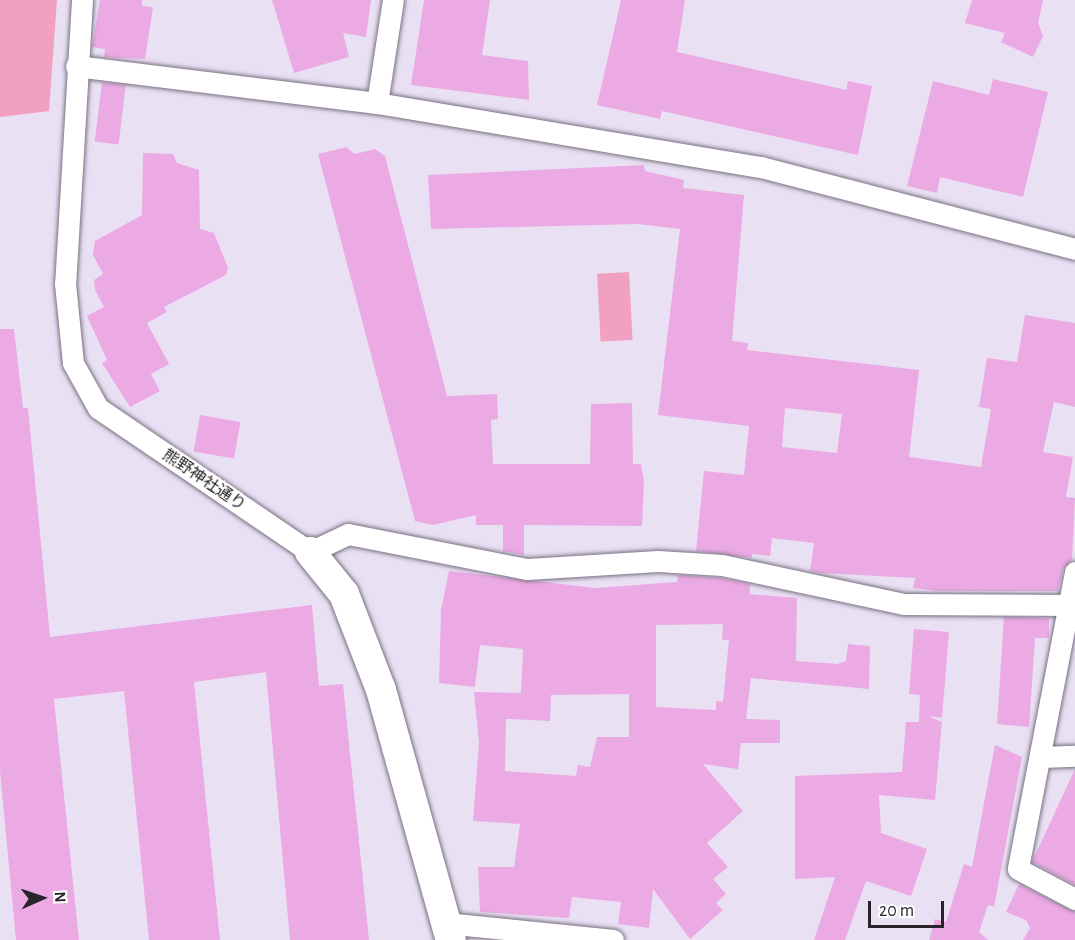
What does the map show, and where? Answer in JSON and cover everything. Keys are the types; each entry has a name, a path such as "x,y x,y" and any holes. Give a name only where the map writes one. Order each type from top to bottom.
{"main road":[{"name":"熊野神社通り","path":"310,552 344,594 381,690 448,932"}],"street":[{"name":"熊野神社通り","path":"82,0 76,66 65,330 84,389 98,408 310,552"},
{"path":"377,103 393,0"},
{"path":"76,66 377,103 762,167 1075,249"},
{"path":"310,552 348,534 527,569 658,561 722,565 904,604 1073,605"},
{"path":"1075,572 1073,605 1018,869 1075,899"},
{"path":"1041,757 1075,756"},
{"path":"448,932 613,940"}],"shaded area":[{"path":"0,0 57,0 49,111 0,117"},
{"path":"629,272 633,340 601,342 597,274"}],"building":[{"path":"100,0 142,0 142,6 153,7 145,59 104,57 105,49 92,47"},
{"path":"272,0 371,0 366,37 343,33 349,57 294,73"},
{"path":"424,0 490,0 482,55 528,61 529,100 411,85"},
{"path":"621,0 685,0 677,52 846,90 848,81 872,86 858,155 662,111 660,119 597,105"},
{"path":"972,0 1043,0 1038,23 1043,36 1033,57 1001,42 1005,33 965,23"},
{"path":"993,79 1048,92 1023,197 940,177 937,193 907,186 933,81 989,95"},
{"path":"102,82 126,85 119,144 95,142"},
{"path":"346,147 355,154 375,149 385,156 447,396 497,394 498,419 491,420 493,464 590,464 591,404 632,403 633,464 641,464 644,482 642,526 524,525 524,555 503,551 503,525 476,525 476,515 433,525 415,521 318,154"},
{"path":"143,153 173,154 177,163 199,170 200,229 214,233 228,268 226,275 164,307 167,312 147,323 169,364 151,374 160,391 130,407 102,363 107,360 87,316 104,307 95,290 94,280 103,274 93,255 95,241 142,215"},
{"path":"644,165 645,171 684,180 683,188 744,195 732,341 748,343 747,350 919,370 909,457 981,467 991,409 979,407 987,358 1017,362 1025,315 1075,323 1075,407 1054,402 1043,452 1073,457 1066,497 1075,498 1072,560 1063,569 1058,591 939,591 913,588 915,578 810,571 814,543 772,538 770,556 752,554 752,558 696,551 704,471 744,475 749,426 658,415 680,229 638,224 431,229 428,175","holes":["785,408 842,414 837,453 782,447"]},
{"path":"0,329 14,329 23,408 28,408 50,637 312,605 319,686 343,684 369,940 290,940 266,672 194,682 220,940 149,940 124,691 54,699 79,940 16,940 0,771"},
{"path":"200,415 240,422 234,459 194,451"},
{"path":"449,571 596,588 677,582 678,575 720,578 750,584 750,594 797,598 796,661 837,664 846,661 848,644 870,646 869,689 751,678 746,719 780,720 780,743 741,743 738,769 703,764 743,811 707,843 728,867 713,879 726,894 716,903 723,910 690,939 653,889 649,928 618,924 621,902 572,897 569,918 480,912 478,867 514,867 520,824 473,821 479,743 474,692 521,693 523,649 480,645 475,687 439,683 441,610","holes":["723,624 722,640 729,640 723,702 716,701 716,710 656,707 656,625","629,694 629,737 597,737 590,767 578,765 576,776 505,771 506,719 550,721 551,695"]},
{"path":"1004,617 1049,618 1049,638 1035,638 1029,727 997,724"},
{"path":"914,629 949,632 942,718 928,716 942,722 935,800 879,795 881,833 927,849 911,896 866,881 845,940 814,940 835,877 795,879 795,776 902,772 906,722 919,722 920,695 909,694"},
{"path":"995,745 1022,757 994,907 988,905 979,932 988,940 929,940 935,919 946,922 964,864 972,867"},
{"path":"1075,769 1075,885 1032,862"},
{"path":"1019,884 1075,912 1075,940 1023,940 1030,928 1026,920 1006,912"}]}
